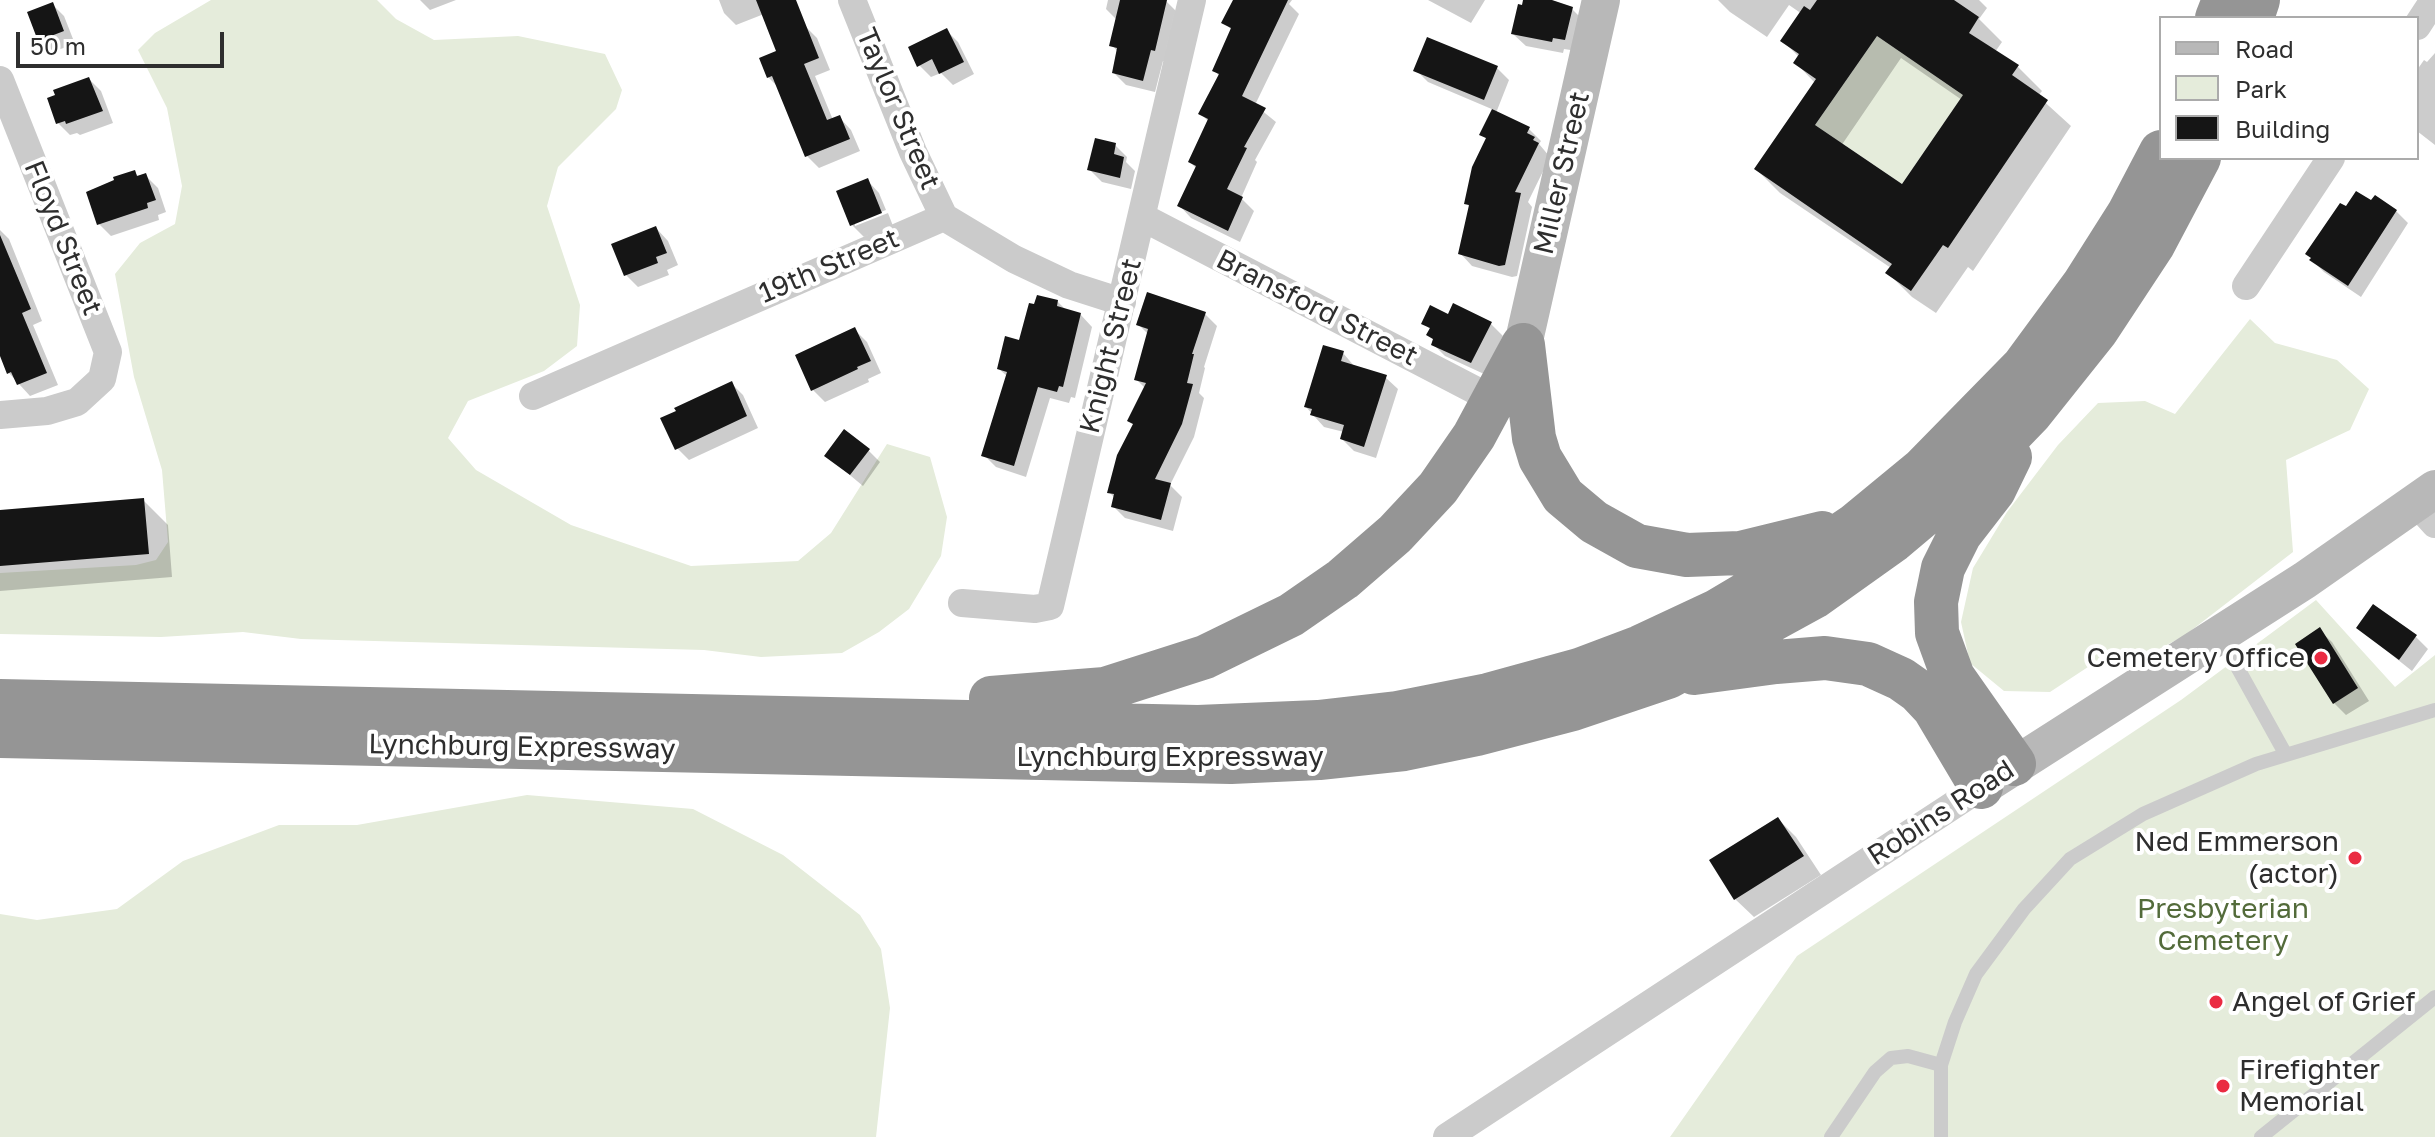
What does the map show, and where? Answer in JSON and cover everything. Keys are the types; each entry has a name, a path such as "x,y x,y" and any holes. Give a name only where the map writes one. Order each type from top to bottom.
{"highway":[{"name":"Lynchburg Expressway","path":"0,701 1198,727 1318,722 1397,713 1488,695 1579,670 1640,647 1717,611 1855,525 1923,469 2023,367 2084,284 2129,213 2159,156"},
{"name":"Lynchburg Expressway","path":"0,736 1231,762 1319,758 1404,749 1573,709 1668,677 1814,597 1894,540 1970,476 2030,414 2097,330 2153,245 2198,160"},
{"path":"761,718 1105,689 1205,657 1291,615 1343,579 1395,534 1438,488 1474,436 1523,345"},
{"path":"1523,345 1534,438 1540,458 1563,496 1594,522 1637,546 1687,555 1740,553 1855,525"},
{"path":"1998,776 1953,677 1937,633 1936,602 1943,568 1960,534 1994,490 2030,414"},
{"path":"1668,677 1825,658 1868,664 1901,679 1918,691 1998,776"}],"main road":[{"name":"Miller Street","path":"1523,345 1601,0"},
{"name":"Robins Road","path":"1998,776 2305,580 2429,505"}],"street":[{"name":"Taylor Street","path":"852,0 913,152 944,217"},
{"name":"Knight Street","path":"962,603 1035,609 1050,606 1192,0"},
{"path":"2419,23 2434,0"},
{"name":"Floyd Street","path":"0,415 47,411 77,402 102,379 108,352 1,84"},
{"path":"2246,286 2330,160"},
{"path":"944,217 1014,259 1069,285 1122,302"},
{"name":"19th Street","path":"533,396 944,217"},
{"name":"Bransford Street","path":"1142,217 1492,399"},
{"name":"Robins Road","path":"1447,1137 1998,776"}],"lane":[{"path":"2220,635 2286,755"},
{"path":"1941,1137 1941,1065 1976,974 2024,909 2070,859 2143,814 2256,764 2435,710"},
{"path":"2261,1137 2435,997"},
{"path":"1831,1137 1875,1072 1891,1058 1908,1056 1941,1065"}],"green space":[{"path":"211,0 377,0 396,19 434,40 518,36 605,54 622,90 616,109 558,167 547,206 580,305 577,346 544,371 468,401 448,438 476,470 571,525 691,566 798,561 831,533 887,444 930,457 947,517 941,556 909,609 879,632 842,653 761,657 704,650 301,639 243,632 161,637 0,634 0,573 136,565 156,560 168,542 162,470 134,377 115,274 140,243 175,224 182,186 167,108 138,50 155,33"},
{"path":"1877,36 1942,80 1975,78 1902,184 1815,125"},
{"path":"2250,319 2275,343 2337,360 2369,389 2350,430 2286,460 2293,552 2184,636 2134,662 2088,667 2050,692 2004,691 1970,663 1961,622 1973,568 2007,512 2058,445 2098,403 2145,401 2175,414"},
{"name":"Presbyterian Cemetery","path":"2316,600 2395,687 2435,655 2435,1137 1670,1137 1797,956 2181,700"},
{"path":"527,795 693,809 783,855 860,915 881,949 890,1008 876,1137 0,1137 0,914 37,920 117,909 183,861 279,825 357,825"}],"building":[{"path":"756,0 796,0 819,58 804,64 827,120 840,115 850,139 805,157 772,76 767,78 759,58 776,51"},
{"path":"1120,0 1167,0 1155,51 1151,50 1143,81 1112,73 1117,48 1109,46"},
{"path":"1233,0 1288,0 1242,96 1266,108 1244,147 1247,148 1227,189 1243,197 1228,231 1177,206 1196,166 1188,162 1208,119 1198,114 1219,74 1212,71 1231,28 1221,23"},
{"path":"1523,0 1552,0 1573,7 1565,40 1553,38 1552,42 1511,34 1518,4 1522,5"},
{"path":"1817,0 1954,0 1979,17 1969,33 2019,65 2012,75 2048,100 1948,248 1943,245 1911,291 1885,273 1892,264 1754,169 1816,79 1793,63 1799,54 1780,41 1804,6 1810,10","holes":["1877,36 1963,95 1902,184 1815,125"]},
{"path":"53,2 64,31 38,41 27,12"},
{"path":"947,28 964,62 939,74 932,59 917,67 908,47"},
{"path":"1427,37 1498,66 1484,100 1413,71"},
{"path":"89,77 103,111 66,124 65,121 56,124 47,98 55,95 53,90"},
{"path":"1492,109 1530,127 1527,133 1539,143 1515,192 1521,193 1505,265 1499,266 1458,254 1469,205 1464,204 1472,167 1486,138 1479,135"},
{"path":"1095,138 1116,143 1114,154 1124,157 1120,178 1087,170"},
{"path":"135,170 137,176 146,173 156,200 147,203 148,208 97,225 86,192 114,180 113,177"},
{"path":"868,178 882,213 850,226 836,191"},
{"path":"2356,191 2371,200 2375,195 2397,210 2348,286 2309,260 2311,258 2305,254 2340,203 2346,206"},
{"path":"656,226 667,253 656,257 658,263 624,276 611,244"},
{"path":"0,235 31,309 22,313 47,373 17,385 11,372 7,374 0,356"},
{"path":"1147,292 1206,312 1192,354 1187,383 1193,384 1182,424 1155,479 1171,483 1161,520 1111,507 1114,494 1107,493 1117,455 1133,424 1127,421 1146,383 1134,380 1148,329 1136,325"},
{"path":"1037,295 1058,300 1057,306 1081,313 1063,387 1059,386 1057,392 1038,387 1014,466 981,456 1007,372 997,369 1005,336 1019,340 1029,303 1034,304"},
{"path":"1453,303 1492,322 1471,363 1431,345 1433,339 1426,335 1430,328 1421,324 1430,305 1448,314"},
{"path":"855,327 871,361 811,391 795,355"},
{"path":"1323,345 1344,351 1341,361 1387,375 1364,447 1340,439 1344,425 1310,415 1312,409 1304,407"},
{"path":"732,381 747,416 675,450 660,418 676,411 674,408"},
{"path":"844,429 870,449 850,475 824,456"},
{"path":"144,498 149,554 0,566 0,510"},
{"path":"2373,604 2417,635 2399,660 2356,628"},
{"name":"Cemetery Office","path":"2320,627 2358,688 2333,704 2295,644"},
{"path":"1778,817 1804,856 1734,900 1709,860"}],"place":[{"name":"Cemetery Office","path":"2321,658"},
{"name":"Ned Emmerson (actor)","path":"2355,858"},
{"name":"Angel of Grief","path":"2216,1002"},
{"name":"Firefighter Memorial","path":"2223,1086"}]}
